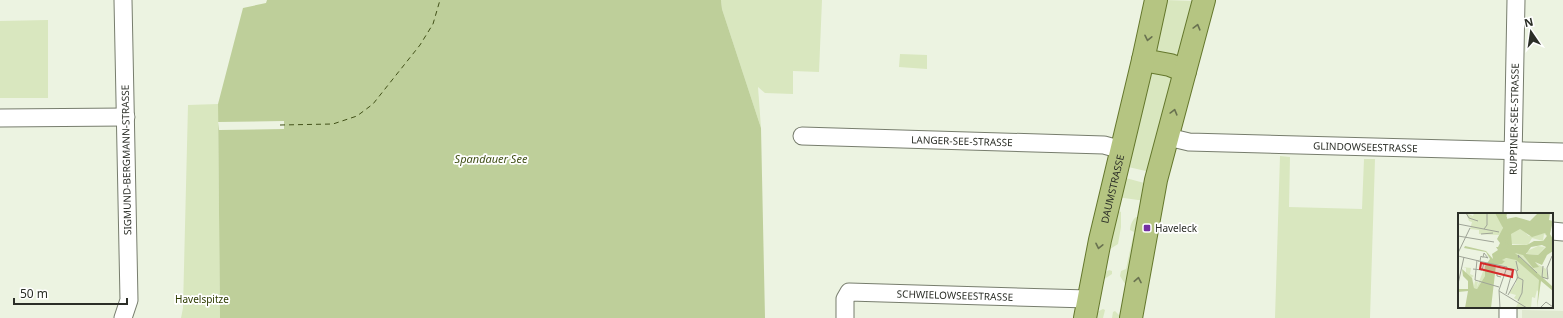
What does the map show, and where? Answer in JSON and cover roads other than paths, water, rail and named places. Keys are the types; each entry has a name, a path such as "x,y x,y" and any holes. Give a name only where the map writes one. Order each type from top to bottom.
{"main road":[{"name":"DAUMSTRASSE","path":"1086,308 1108,203 1122,150 1156,0"},
{"path":"1131,318 1156,180 1204,0"},
{"path":"1143,60 1170,65 1185,71"}],"street":[{"name":"SIGMUND-BERGMANN-STRASSE","path":"123,0 129,300 123,318"},
{"name":"RUPPINER-SEE-STRASSE","path":"1512,213 1516,0"},
{"path":"0,118 126,117"},
{"name":"LANGER-SEE-STRASSE","path":"802,136 1104,145 1122,150"},
{"name":"GLINDOWSEESTRASSE","path":"1168,137 1189,142 1563,152"},
{"path":"1553,231 1563,232"},
{"name":"SCHWIELOWSEESTRASSE","path":"845,318 845,299 849,292 1086,308"}],"water":[{"name":"Spandauer See","path":"267,0 721,0 722,9 761,128 765,318 220,318 218,104 243,8 266,3"}],"place":[{"name":"Haveleck","path":"1147,228"}],"park label":[{"name":"Havelspitze","path":"202,299"}]}
